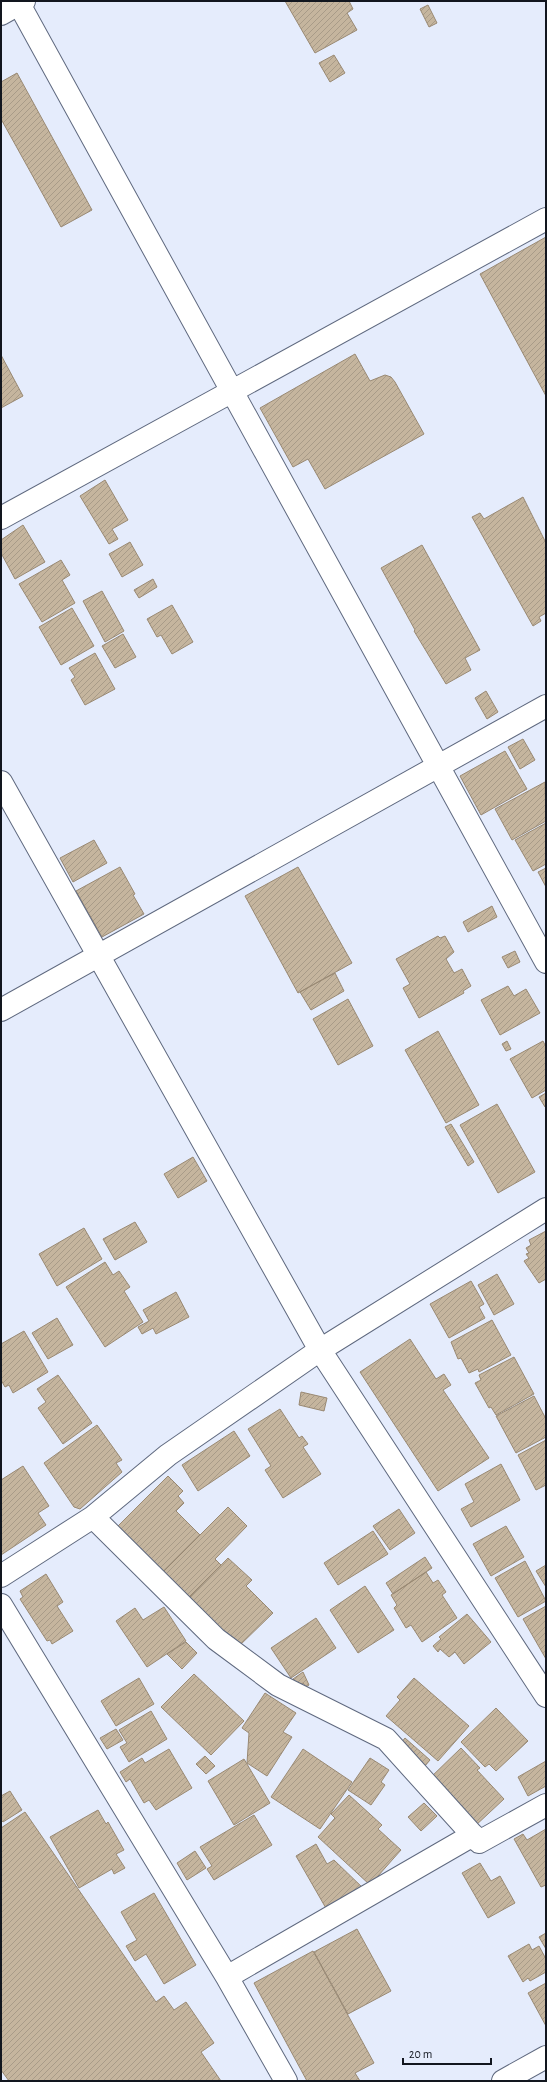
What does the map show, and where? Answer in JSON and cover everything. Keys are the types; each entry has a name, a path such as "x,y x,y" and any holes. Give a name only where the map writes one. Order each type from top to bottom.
{"street":[{"path":"15,6 231,390 546,962"},
{"path":"1,518 231,390 546,219"},
{"path":"1,1010 546,706"},
{"path":"1,782 320,1350 546,1696"},
{"path":"1,1576 93,1517 168,1455 320,1350 546,1209"},
{"path":"93,1517 216,1639 278,1685 386,1739 479,1842 546,1805"},
{"path":"1,1605 227,1977 286,2081"},
{"path":"227,1977 473,1835"},
{"path":"503,2081 546,2057"}],"building":[{"path":"285,1 349,1 353,9 347,13 357,30 315,53"},
{"path":"428,5 437,23 429,27 420,9"},
{"path":"334,55 345,73 330,82 319,63"},
{"path":"17,73 92,210 61,227 1,119 1,82"},
{"path":"546,237 546,396 480,274"},
{"path":"355,354 370,381 385,375 391,377 424,434 325,489 308,459 293,467 260,408"},
{"path":"1,355 23,396 1,408"},
{"path":"105,480 128,520 112,529 118,539 109,544 80,496"},
{"path":"523,497 546,543 546,613 539,617 541,621 533,626 472,517 480,513 484,519"},
{"path":"23,525 45,562 15,579 1,553 1,540"},
{"path":"130,542 143,565 122,577 109,554"},
{"path":"422,545 480,650 465,658 471,670 446,684 414,631 415,630 381,568"},
{"path":"61,560 70,575 62,580 75,603 42,622 19,584"},
{"path":"153,579 157,587 139,598 134,590"},
{"path":"102,591 124,631 105,642 83,601"},
{"path":"172,605 193,642 172,654 161,635 157,637 147,619"},
{"path":"72,608 94,646 61,665 39,627"},
{"path":"123,634 136,657 115,668 102,646"},
{"path":"95,653 115,689 85,705 71,680 75,677 69,668"},
{"path":"486,691 498,712 487,719 475,698"},
{"path":"523,739 535,760 520,769 508,747"},
{"path":"505,751 527,789 481,815 460,776"},
{"path":"545,782 546,821 512,840 495,809"},
{"path":"546,823 546,864 533,871 515,840"},
{"path":"94,840 107,863 73,882 60,858"},
{"path":"120,867 144,914 102,937 76,891"},
{"path":"298,867 352,963 298,993 245,896"},
{"path":"546,868 546,887 538,872"},
{"path":"492,906 497,917 468,932 463,922"},
{"path":"438,936 440,938 445,936 454,952 446,959 454,973 462,969 471,986 463,991 464,993 419,1018 403,988 410,984 396,959"},
{"path":"515,951 520,962 508,968 502,957"},
{"path":"335,973 344,991 311,1010 300,992"},
{"path":"508,986 514,996 526,989 540,1013 500,1035 481,1000"},
{"path":"348,999 373,1046 338,1065 313,1019"},
{"path":"438,1031 479,1105 446,1123 405,1050"},
{"path":"507,1041 511,1049 506,1051 502,1044"},
{"path":"543,1041 546,1047 546,1090 532,1098 510,1059"},
{"path":"546,1093 546,1107 545,1107 539,1097"},
{"path":"497,1104 535,1172 498,1193 460,1125"},
{"path":"451,1124 474,1162 468,1166 445,1127"},
{"path":"193,1157 207,1181 178,1198 164,1174"},
{"path":"135,1222 147,1242 115,1260 103,1239"},
{"path":"84,1228 102,1259 57,1286 39,1254"},
{"path":"546,1231 546,1279 539,1283 524,1261 529,1258 526,1254 529,1253 526,1248 531,1245 529,1240"},
{"path":"105,1262 113,1275 119,1271 130,1287 124,1291 143,1322 105,1347 66,1287"},
{"path":"497,1274 514,1304 494,1315 478,1285"},
{"path":"471,1281 484,1304 479,1307 485,1318 449,1338 430,1304"},
{"path":"176,1292 189,1317 156,1334 153,1328 142,1334 138,1327 149,1321 143,1310"},
{"path":"57,1318 73,1345 48,1359 32,1333"},
{"path":"492,1320 511,1355 479,1372 478,1369 469,1373 461,1358 458,1359 451,1342"},
{"path":"24,1331 48,1372 13,1393 9,1385 5,1387 1,1380 1,1344"},
{"path":"410,1339 436,1379 444,1374 451,1385 443,1390 489,1458 438,1491 360,1372"},
{"path":"514,1357 534,1394 496,1415 491,1407 489,1408 475,1383 481,1380 479,1375"},
{"path":"58,1375 92,1423 63,1444 38,1408 46,1402 37,1389"},
{"path":"301,1392 327,1398 324,1411 299,1405"},
{"path":"534,1396 546,1419 546,1437 516,1453 496,1416"},
{"path":"280,1409 299,1438 302,1436 308,1444 303,1447 321,1474 283,1498 265,1470 271,1466 248,1429"},
{"path":"97,1425 122,1460 116,1463 122,1472 80,1509 74,1507 44,1463"},
{"path":"234,1431 250,1456 198,1491 182,1465"},
{"path":"546,1440 546,1485 536,1490 518,1455"},
{"path":"501,1464 520,1500 471,1527 461,1509 474,1502 465,1484"},
{"path":"23,1466 49,1506 38,1513 46,1525 1,1555 1,1480"},
{"path":"168,1476 183,1491 178,1496 184,1503 176,1511 200,1535 163,1572 117,1527"},
{"path":"228,1507 247,1526 215,1559 221,1565 187,1599 162,1573"},
{"path":"399,1509 415,1533 390,1550 373,1526"},
{"path":"506,1526 524,1557 491,1576 473,1544"},
{"path":"373,1531 388,1554 338,1585 324,1563"},
{"path":"425,1557 432,1568 393,1594 386,1583"},
{"path":"228,1558 252,1580 246,1586 273,1613 237,1648 188,1599"},
{"path":"525,1561 546,1601 518,1617 495,1578"},
{"path":"546,1565 546,1587 536,1571"},
{"path":"426,1572 433,1583 438,1580 446,1592 442,1595 457,1618 422,1642 411,1625 406,1628 394,1608 397,1605 391,1595"},
{"path":"46,1574 63,1602 57,1606 73,1631 52,1644 50,1640 47,1641 20,1599 23,1597 20,1591"},
{"path":"365,1586 394,1630 358,1653 330,1610"},
{"path":"546,1606 546,1659 523,1619"},
{"path":"164,1607 186,1641 147,1667 116,1621 135,1608 143,1620"},
{"path":"467,1614 491,1642 464,1664 455,1652 449,1657 440,1649 438,1652 433,1646 441,1639 439,1637"},
{"path":"316,1618 336,1648 291,1678 271,1648"},
{"path":"186,1642 197,1653 182,1669 167,1654"},
{"path":"303,1672 309,1685 306,1687 303,1683 298,1686 293,1679"},
{"path":"194,1674 244,1721 211,1755 161,1707"},
{"path":"139,1678 154,1704 116,1726 101,1701"},
{"path":"414,1678 469,1726 438,1761 386,1716 400,1700 397,1697"},
{"path":"265,1693 296,1713 283,1732 292,1737 267,1776 247,1763 249,1733 242,1728"},
{"path":"496,1708 528,1741 496,1771 489,1764 485,1767 461,1742"},
{"path":"151,1711 167,1739 129,1762 120,1747 127,1743 119,1730"},
{"path":"116,1729 123,1740 107,1749 100,1738"},
{"path":"405,1738 430,1760 419,1773 396,1749"},
{"path":"461,1748 480,1768 477,1770 504,1799 474,1827 428,1780"},
{"path":"169,1749 192,1788 156,1810 149,1800 144,1803 130,1779 126,1782 120,1772 142,1758 145,1763"},
{"path":"303,1749 352,1782 320,1829 271,1797"},
{"path":"205,1756 215,1766 206,1774 196,1764"},
{"path":"370,1758 389,1770 381,1782 385,1785 371,1805 348,1790"},
{"path":"244,1759 270,1803 234,1825 208,1781"},
{"path":"546,1761 546,1786 528,1796 518,1777"},
{"path":"10,1791 22,1810 3,1822 1,1820 1,1796"},
{"path":"349,1795 382,1825 378,1829 401,1850 370,1885 318,1837 335,1818 331,1814"},
{"path":"424,1803 437,1816 421,1831 408,1817"},
{"path":"98,1810 106,1824 108,1822 124,1850 116,1854 125,1868 114,1874 112,1869 79,1888 50,1837"},
{"path":"25,1812 156,2002 164,1996 174,2010 186,2002 214,2043 201,2052 221,2081 9,2081 1,2070 1,1828"},
{"path":"254,1815 272,1845 214,1880 207,1869 212,1866 200,1847"},
{"path":"546,1829 546,1885 541,1887 514,1839 523,1834 527,1840"},
{"path":"316,1844 327,1864 334,1860 364,1889 327,1910 296,1856"},
{"path":"195,1851 206,1868 187,1880 177,1863"},
{"path":"480,1863 491,1881 500,1876 515,1903 488,1918 462,1873"},
{"path":"154,1893 196,1965 164,1984 146,1954 135,1961 126,1946 137,1940 121,1912"},
{"path":"357,1929 391,1991 348,2014 314,1952"},
{"path":"546,1933 546,1949 539,1937"},
{"path":"529,1944 532,1950 539,1946 546,1959 546,1972 530,1981 528,1978 523,1982 508,1956"},
{"path":"313,1951 374,2063 355,2073 360,2081 307,2081 254,1983"},
{"path":"546,1983 546,2026 528,1993"}]}
